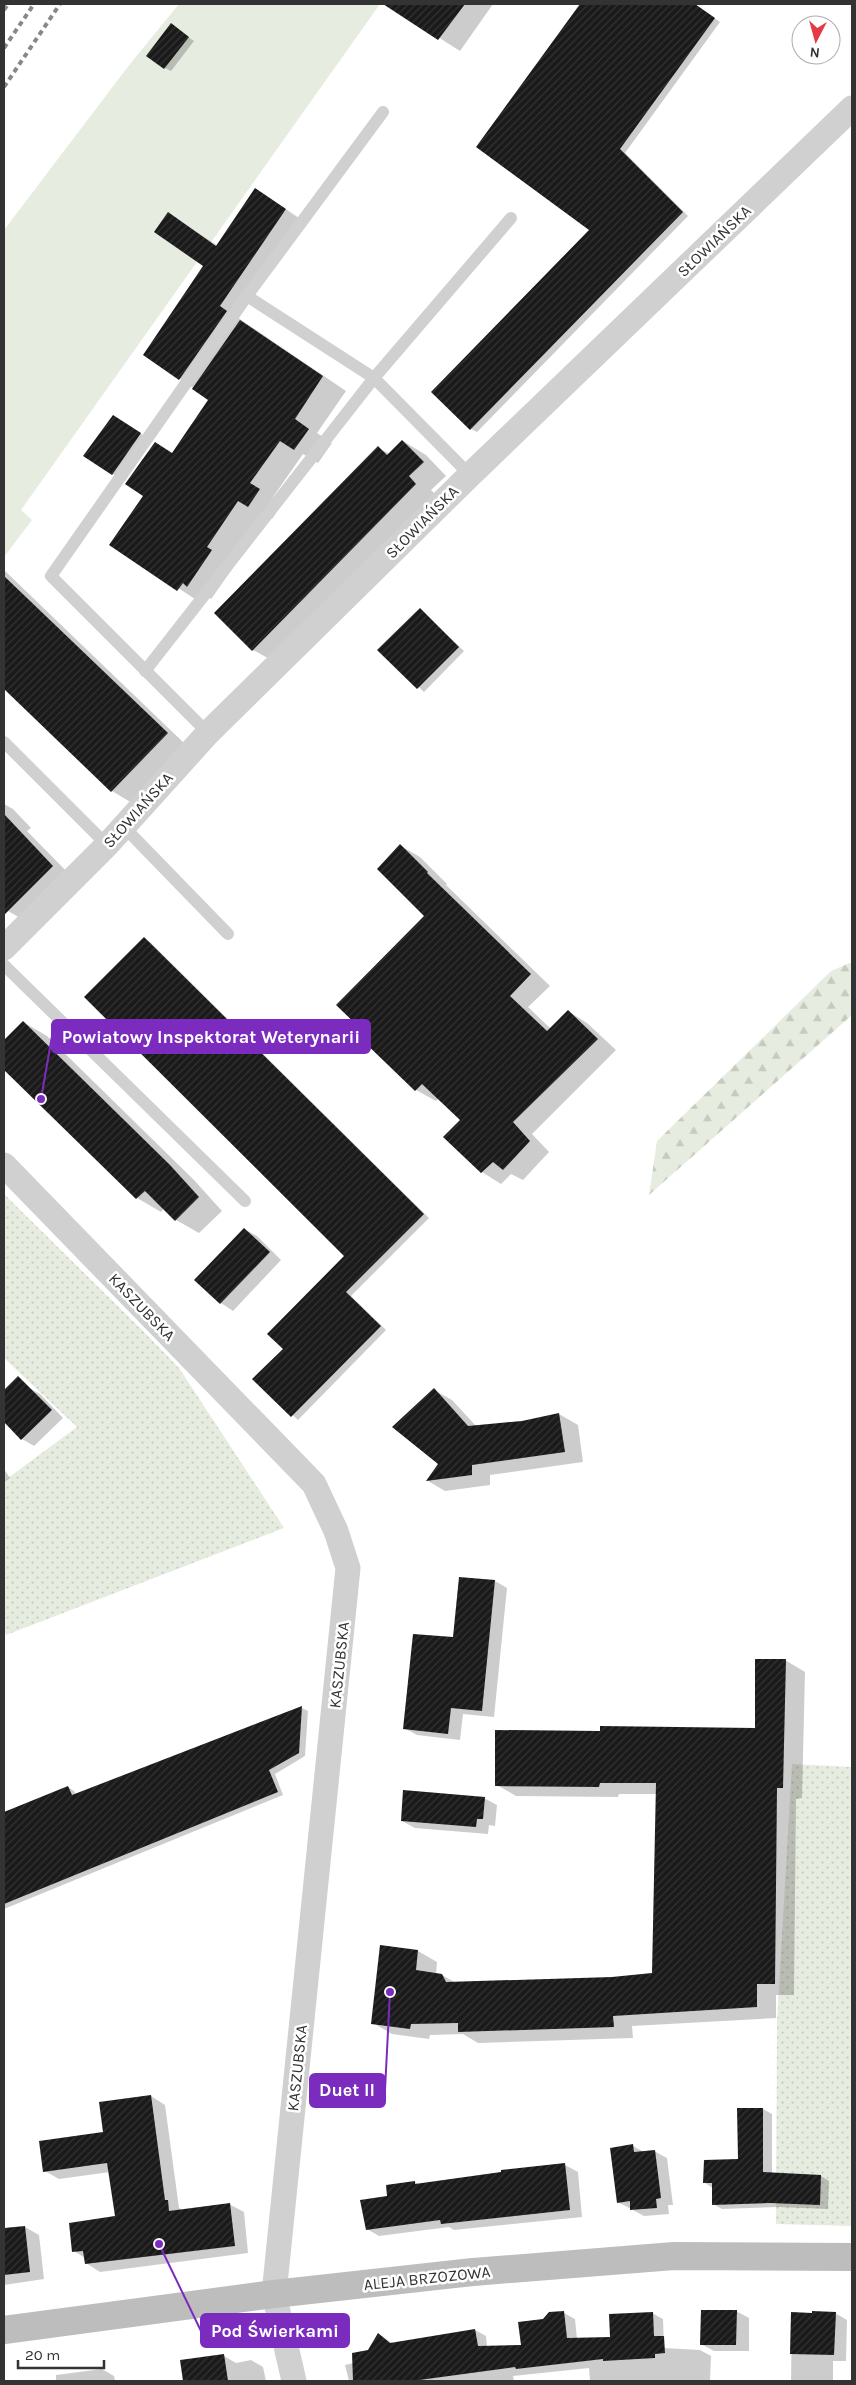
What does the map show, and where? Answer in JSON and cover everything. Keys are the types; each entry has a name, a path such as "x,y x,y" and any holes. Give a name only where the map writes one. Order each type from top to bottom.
{"street":[{"name":"SŁOWIAŃSKA","path":"4,948 107,845 208,733 470,475 852,108"},
{"name":"KASZUBSKA","path":"4,1165 314,1484 336,1531 348,1568 274,2294 294,2381"},
{"name":"ALEJA BRZOZOWA","path":"4,2330 274,2294 473,2272 674,2256 852,2257"}],"lane":[{"path":"208,733 51,576 247,296 383,112"},
{"path":"145,671 374,378 511,218"},
{"path":"247,296 374,378 470,475"},
{"path":"4,742 107,845"},
{"path":"124,826 228,934"},
{"path":"4,965 245,1201"}],"green space":[{"path":"179,4 380,4 21,510 32,520 4,557 4,230 130,64"},
{"path":"852,962 852,1015 649,1195 657,1141 831,971"},
{"path":"4,1194 179,1368 284,1528 6,1635 4,1630 4,1481 77,1427 4,1358"},
{"path":"792,1764 852,1767 852,2226 776,2224 777,2023"}],"building":[{"path":"383,4 465,4 438,40"},
{"path":"580,4 695,4 715,18 620,149 683,212 470,430 431,392 589,230 476,147"},
{"path":"171,23 189,37 164,69 146,56"},
{"path":"255,188 286,209 220,306 227,311 179,380 143,355 203,266 154,232 168,212 216,246"},
{"path":"240,320 323,376 295,419 309,429 294,450 280,441 250,483 260,489 248,507 238,501 207,547 212,550 187,587 183,583 177,591 109,545 143,496 125,484 155,442 172,453 208,400 192,389"},
{"path":"113,415 141,433 112,475 83,456"},
{"path":"402,440 424,462 409,476 416,484 252,651 214,613 378,446 387,455"},
{"path":"4,576 168,733 111,792 4,689"},
{"path":"420,608 459,647 417,689 377,650"},
{"path":"4,814 53,866 4,915"},
{"path":"400,844 427,873 531,974 510,996 547,1031 568,1010 598,1039 513,1122 530,1141 503,1170 493,1162 481,1173 443,1137 460,1120 422,1084 415,1091 358,1036 363,1031 336,1005 424,916 377,869"},
{"path":"144,937 424,1214 346,1292 381,1326 291,1417 252,1379 283,1349 267,1334 344,1256 84,997"},
{"path":"23,1021 170,1165 199,1197 175,1221 145,1191 136,1199 4,1070 4,1040"},
{"path":"244,1228 270,1252 220,1304 194,1280"},
{"path":"18,1376 52,1410 21,1440 4,1422 4,1390"},
{"path":"434,1388 468,1426 522,1421 559,1413 565,1452 472,1465 472,1475 426,1481 438,1464 392,1427"},
{"path":"459,1577 495,1580 482,1711 451,1708 448,1734 403,1729 413,1634 453,1637"},
{"path":"755,1659 786,1659 783,1788 777,1788 775,1984 757,1984 757,2007 613,2016 614,2027 458,2032 458,2023 411,2024 410,2029 371,2024 380,1945 418,1950 416,1970 442,1974 446,1982 612,1977 652,1973 656,1783 600,1783 599,1787 495,1786 495,1730 600,1731 600,1726 755,1728"},
{"path":"302,1706 299,1753 269,1770 278,1792 4,1904 4,1812 68,1786 72,1795"},
{"path":"403,1790 485,1797 483,1819 477,1819 476,1827 401,1821"},
{"path":"151,2095 165,2200 168,2200 169,2211 230,2203 235,2246 85,2264 83,2251 72,2252 69,2223 115,2216 107,2163 43,2172 39,2141 103,2132 99,2102"},
{"path":"737,2108 763,2108 763,2172 821,2175 820,2205 770,2203 712,2205 712,2183 703,2183 704,2160 738,2159"},
{"path":"633,2144 634,2152 655,2150 661,2198 656,2199 657,2208 630,2210 630,2201 617,2203 610,2148"},
{"path":"565,2163 570,2210 441,2224 440,2220 366,2230 360,2200 387,2196 386,2185 415,2181 415,2184 501,2172 501,2170"},
{"path":"25,2226 30,2272 4,2275 4,2228"},
{"path":"701,2310 737,2310 736,2345 700,2345"},
{"path":"564,2311 567,2338 610,2337 609,2314 653,2312 654,2336 664,2336 665,2353 655,2354 655,2358 603,2361 603,2359 516,2369 515,2367 412,2381 353,2381 352,2353 368,2350 378,2333 390,2343 475,2329 478,2346 521,2345 518,2322 543,2319 549,2312"},
{"path":"812,2311 836,2312 834,2355 790,2354 791,2312 812,2313"},
{"path":"224,2354 228,2381 183,2381 180,2360"}],"railway":[{"path":"4,10 8,4"},
{"path":"4,48 34,4"},
{"path":"4,87 60,4"}],"place":[{"name":"Powiatowy Inspektorat Weterynarii","path":"41,1099"},
{"name":"Duet II","path":"390,1992"},
{"name":"Pod Świerkami","path":"159,2244"}]}
